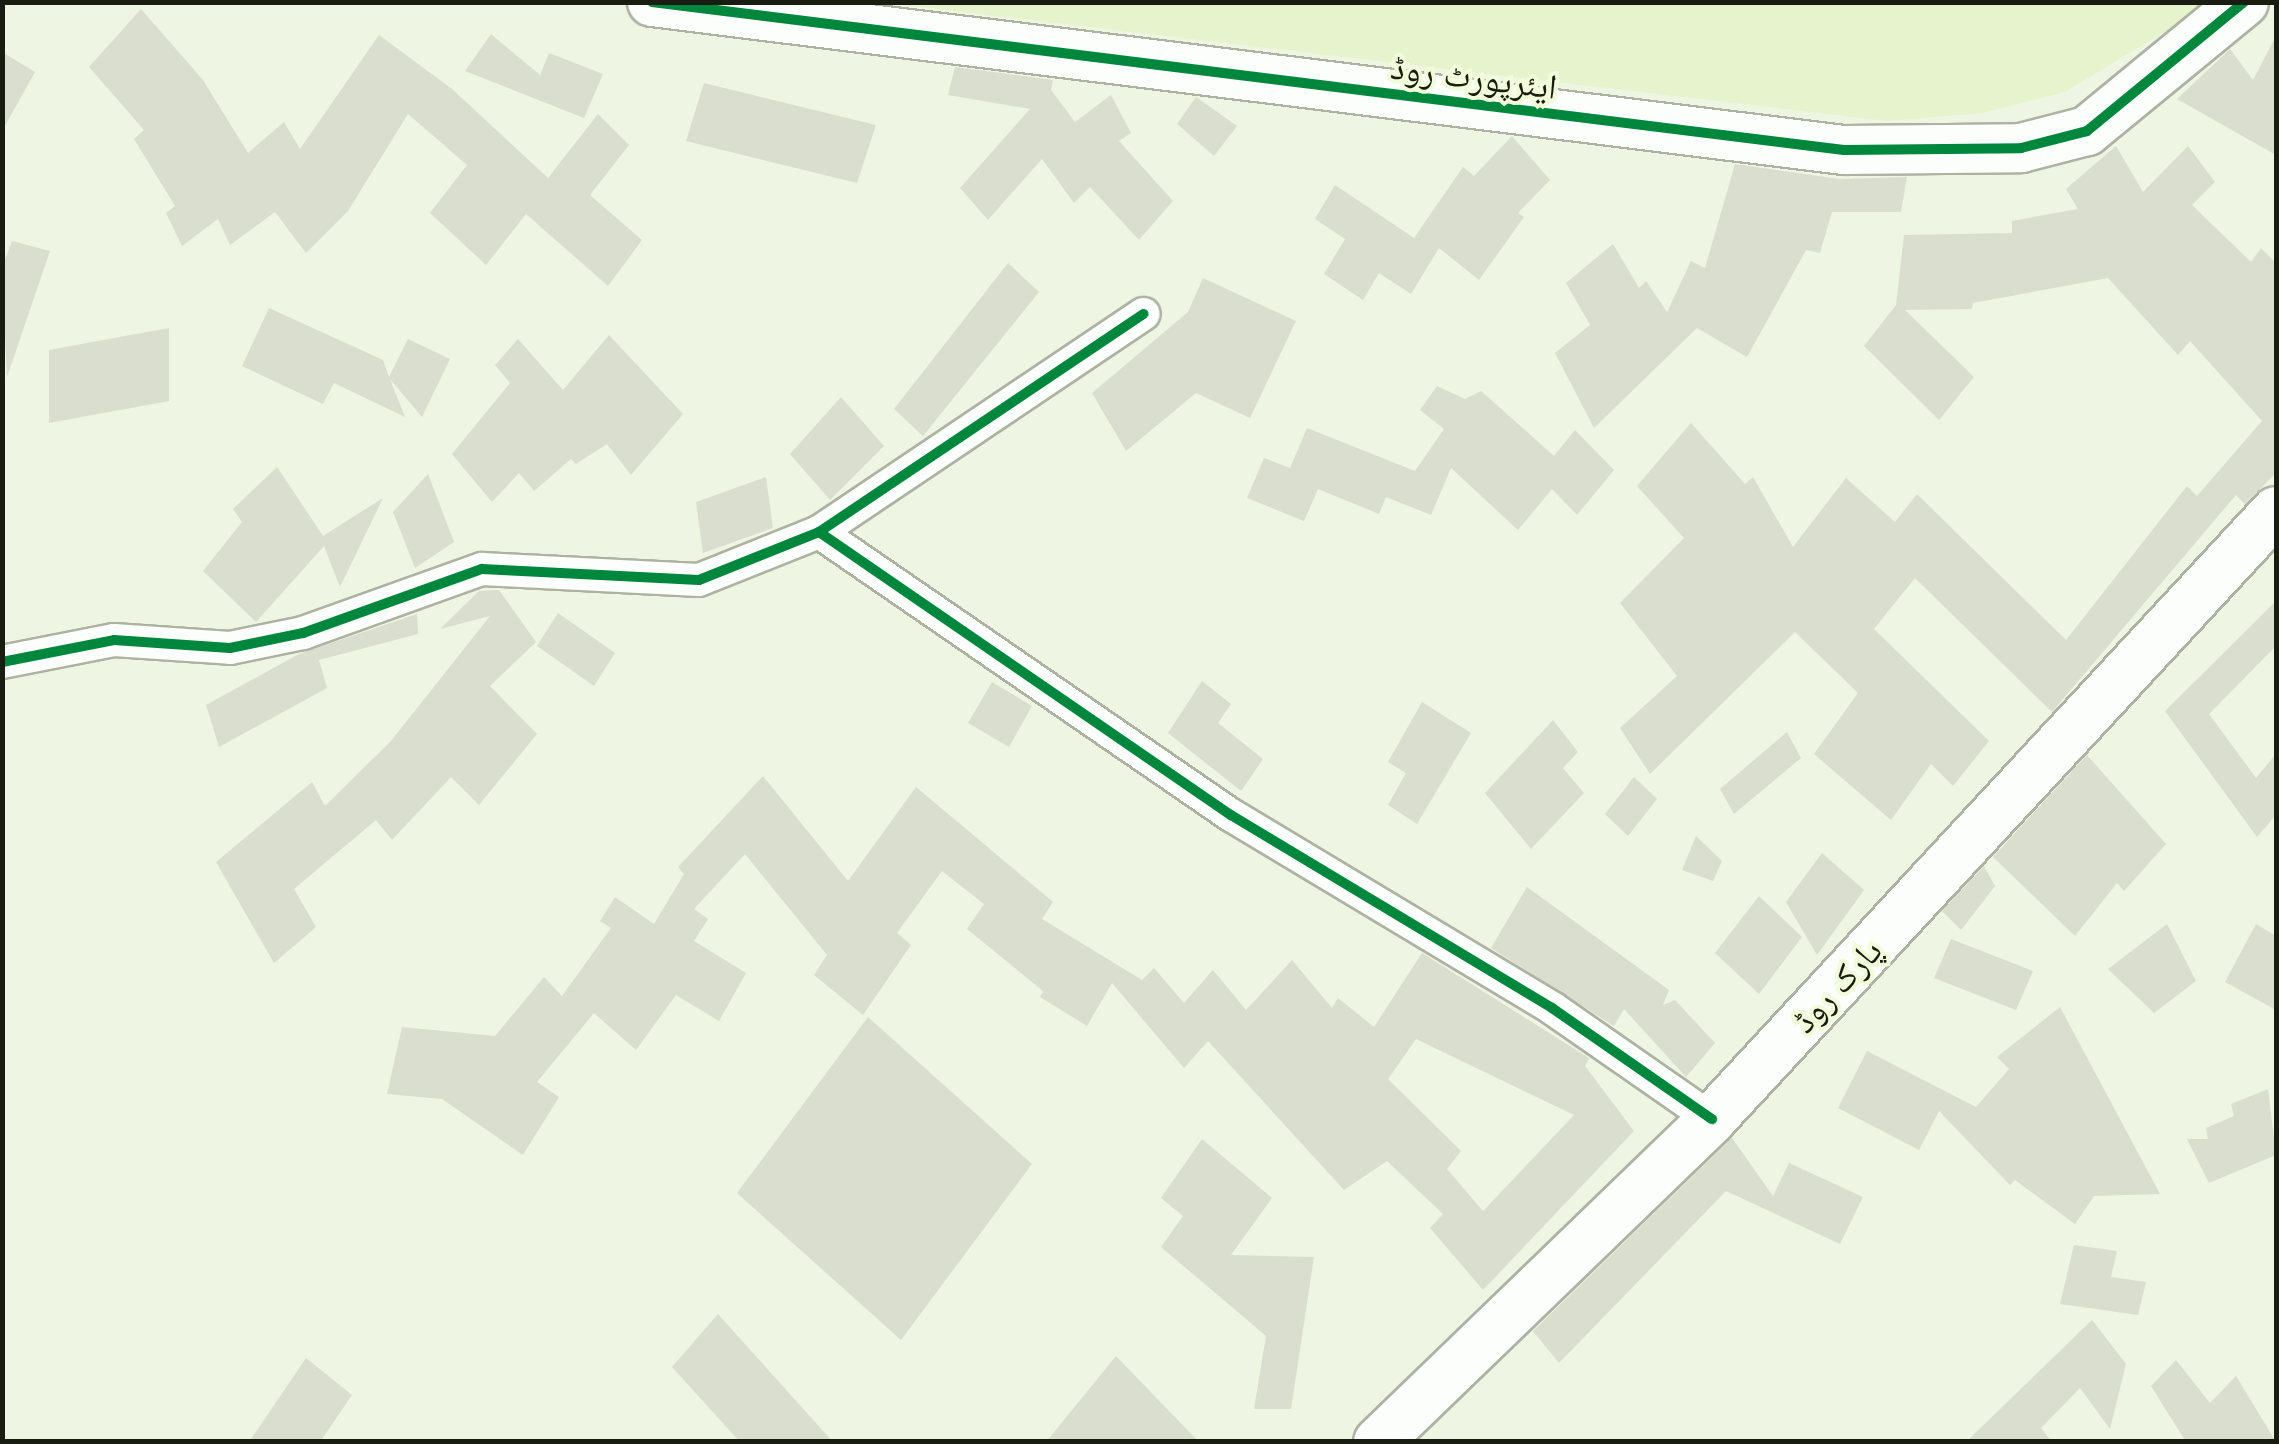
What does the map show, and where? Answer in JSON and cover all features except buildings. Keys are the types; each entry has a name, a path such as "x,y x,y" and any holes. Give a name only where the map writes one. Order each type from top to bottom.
{"street":[{"name":"ایئرپورٹ روڈ","path":"652,2 1844,150 2022,148 2087,131 2251,12"},
{"path":"2,662 114,640 230,648 302,632 482,569 698,580 819,532 1144,314"},
{"name":"پارک روڈ","path":"1378,1442 1712,1119 2276,511"},
{"path":"819,532 1232,815 1552,1008 1712,1119"}],"green space":[{"path":"2183,2 2207,6 2065,92 1983,113 1887,121 887,3"}],"cycle path":[{"path":"652,2 1844,150 2021,148 2087,131 2244,2"},
{"path":"2,662 114,640 230,648 303,633 482,569 699,580 819,532 1144,314"},
{"path":"819,532 1231,815 1552,1008 1712,1119"}]}
